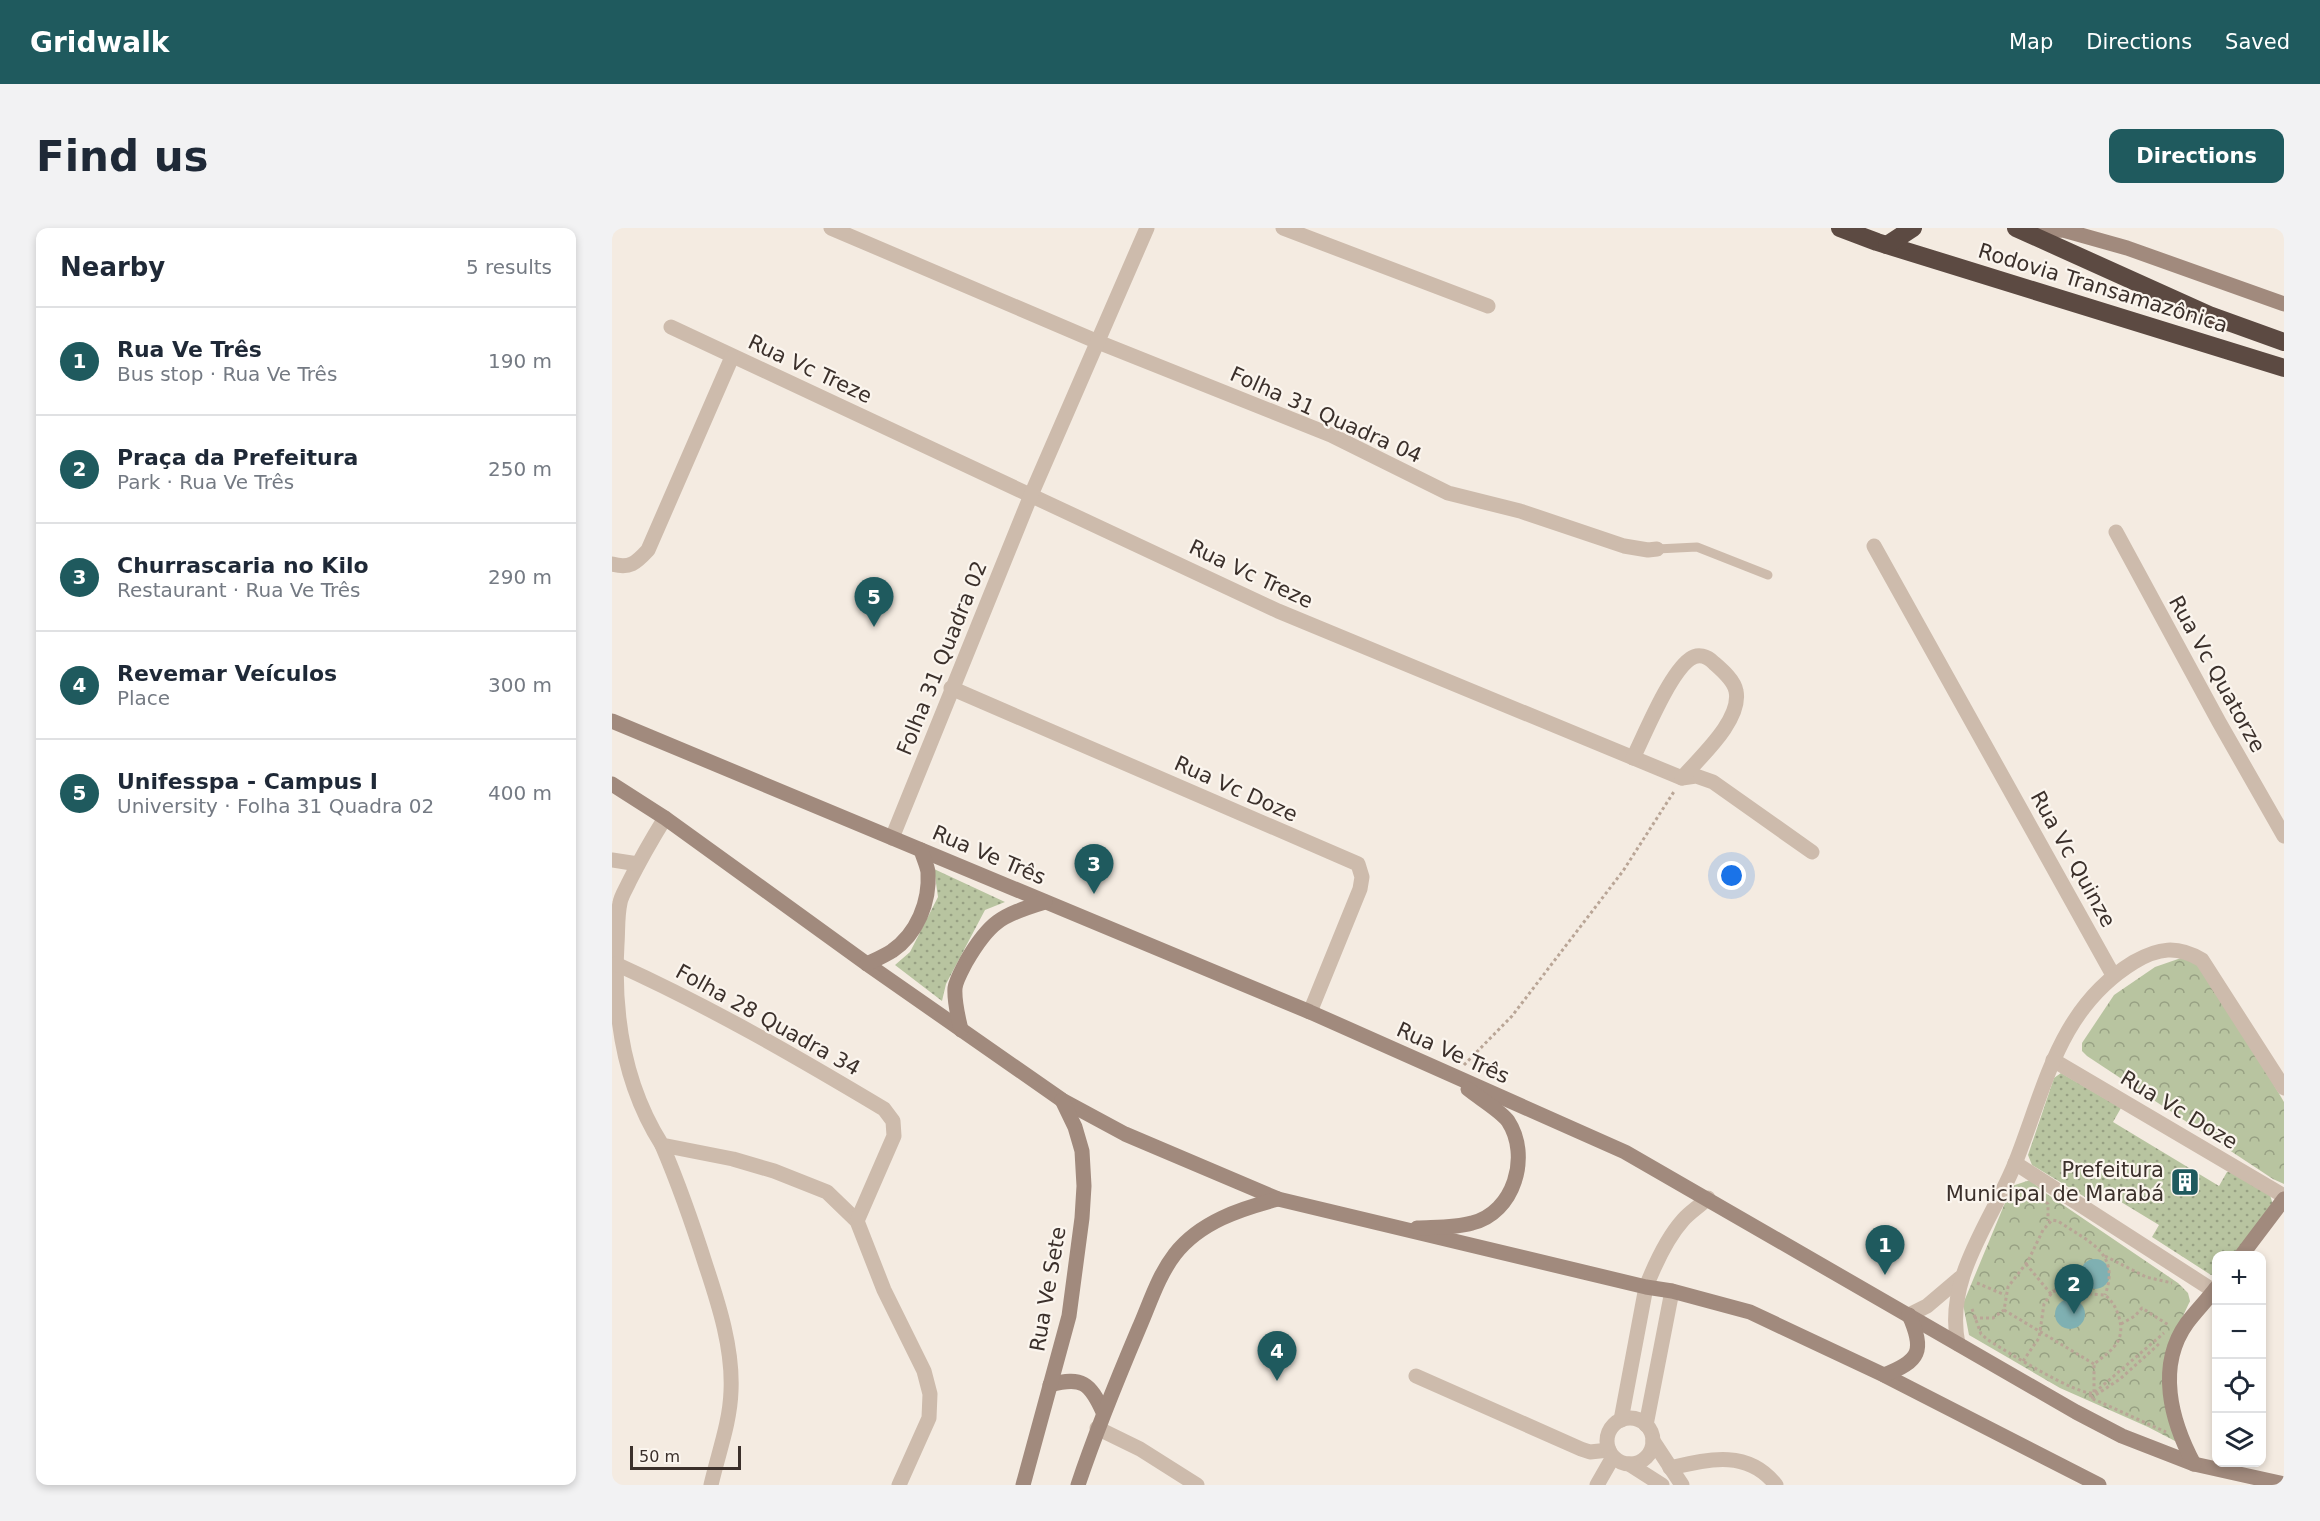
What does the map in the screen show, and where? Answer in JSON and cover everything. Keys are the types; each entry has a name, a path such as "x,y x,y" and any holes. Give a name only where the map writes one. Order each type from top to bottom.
{"highway":[{"name":"Rodovia Transamazônica","path":"1840,228 1887,245 2284,368"},
{"path":"1887,245 1913,228"},
{"name":"Rodovia Transamazônica","path":"2020,230 2209,315 2284,342"}],"main road":[{"path":"2020,230 2063,230 2074,233 2127,248 2284,304"},
{"name":"Rua Ve Três","path":"612,721 1310,1012 1625,1152 2122,1436 2194,1464 2284,1484"},
{"path":"612,784 665,818 867,964 1062,1100 1125,1134 1278,1199 1646,1287 1672,1291 1750,1312 1884,1375 2099,1485"},
{"path":"867,964 893,950 912,932 923,909 928,870 921,850"},
{"path":"961,1030 955,1003 955,985 981,937 1000,919 1018,910 1045,902"},
{"path":"1402,1230 1474,1223 1494,1213 1505,1203 1516,1177 1518,1156 1515,1138 1507,1120 1452,1077"},
{"name":"Rua Ve Sete","path":"1023,1485 1069,1316 1082,1218 1084,1186 1082,1151 1075,1127 1062,1100"},
{"path":"2245,1251 2284,1198"},
{"path":"1078,1485 1103,1412 1161,1278 1176,1253 1200,1231 1239,1209 1278,1199"},
{"path":"2194,1464 2184,1446 2173,1410 2169,1371 2172,1355 2186,1324 2212,1293"},
{"path":"1884,1375 1908,1364 1915,1357 1918,1347 1916,1330 1909,1315"},
{"path":"1050,1385 1067,1380 1080,1382 1093,1391 1103,1412"}],"street":[{"name":"Folha 31 Quadra 04","path":"831,228 1098,342 1331,435 1448,493 1521,512 1624,546 1648,550 1658,549"},
{"path":"1098,342 1147,228"},
{"path":"1283,228 1488,306"},
{"name":"Rua Vc Treze","path":"671,327 1278,611 1682,778 1696,776 1713,782 1812,852"},
{"name":"Folha 31 Quadra 02","path":"892,838 1031,495 1098,342"},
{"path":"612,564 623,567 636,563 648,550 732,357"},
{"name":"Rua Vc Quatorze","path":"2116,532 2213,712 2284,836"},
{"name":"Rua Vc Quinze","path":"1874,546 2113,975"},
{"path":"1633,758 1677,673 1692,657 1701,655 1713,661 1732,681 1736,690 1736,708 1728,724 1682,778"},
{"name":"Rua Vc Doze","path":"951,688 1358,864 1362,877 1360,890 1310,1012"},
{"path":"665,818 638,864 620,902 616,964 620,1027 625,1061 648,1122 662,1145 680,1189 719,1304 728,1352 731,1390 726,1423 711,1485"},
{"path":"612,860 638,864"},
{"path":"1958,1344 1954,1323 1960,1278 2015,1163 2053,1060 2066,1033 2088,1000 2113,975 2151,952 2166,949 2191,953 2202,960 2284,1088"},
{"name":"Folha 28 Quadra 34","path":"616,964 674,990 788,1052 884,1109 893,1121 894,1136 857,1221"},
{"name":"Rua Vc Doze","path":"2053,1060 2284,1198"},
{"path":"662,1145 733,1159 817,1188 827,1192 857,1221 884,1290 924,1371 930,1394 929,1418 899,1485"},
{"path":"2015,1163 2212,1287"},
{"path":"1621,1420 1646,1287 1666,1244 1683,1220 1708,1198"},
{"path":"1909,1315 1927,1306 1960,1278"},
{"path":"1646,1425 1672,1291"},
{"path":"1416,1376 1581,1449 1611,1453"},
{"path":"1662,1485 1629,1464 1621,1462 1611,1453 1607,1441 1608,1432 1613,1425 1630,1418 1646,1425 1653,1441 1682,1485"},
{"path":"1097,1428 1140,1449 1197,1485"},
{"path":"1629,1464 1646,1457 1653,1441"},
{"path":"1597,1485 1611,1453"},
{"path":"1670,1468 1698,1462 1734,1459 1753,1465 1767,1473 1776,1485"}],"lane":[{"path":"1658,549 1697,548 1767,575"}],"path":[{"path":"1452,1077 1512,1016 1623,871 1682,778"},
{"path":"1974,1318 1993,1318 2004,1310 2008,1287 2026,1264 2048,1221 2048,1204 2044,1200"},
{"path":"2048,1221 2058,1221 2097,1247 2105,1256 2110,1276 2105,1295"},
{"path":"2105,1256 2146,1277 2175,1283"},
{"path":"2026,1264 2051,1294"},
{"path":"1975,1290 1980,1273"},
{"path":"1977,1283 2006,1295"},
{"path":"2024,1361 2039,1338 2042,1312 2053,1291 2105,1295 2115,1306 2121,1324 2120,1338 2107,1355 2094,1364"},
{"path":"1972,1307 1981,1334 2079,1391 2094,1393 2119,1374 2172,1325"},
{"path":"2121,1324 2135,1316 2142,1308 2172,1325"},
{"path":"2004,1310 2041,1331 2062,1347 2094,1364"},
{"path":"2091,1398 2132,1370 2157,1346 2176,1318"},
{"path":"2094,1364 2094,1393"}],"green space":[{"path":"934,869 1005,902 985,910 946,984 942,1001 895,965 910,952 938,897"},
{"path":"2181,958 2194,961 2207,972 2284,1102 2284,1184 2273,1179 2082,1051 2082,1043 2114,995 2155,967"},
{"path":"2061,1073 2121,1108 2113,1122 2219,1186 2227,1172 2232,1171 2270,1195 2273,1205 2236,1251 2212,1251 2211,1275 2152,1237 2159,1225 2098,1188 2090,1200 2032,1165 2028,1155 2054,1078"},
{"path":"2030,1180 2178,1283 2188,1293 2190,1301 2176,1331 2175,1441 2060,1388 1969,1335 1963,1304 2012,1186"}],"water":[{"path":"2095,1259 2106,1263 2110,1274 2106,1285 2095,1289 2084,1285 2080,1274 2084,1263"},
{"path":"2070,1299 2076,1300 2084,1308 2084,1320 2076,1328 2070,1329 2064,1328 2056,1320 2055,1314 2056,1308 2064,1300"}],"place":[{"name":"Unifesspa - Campus I","path":"874,627"},
{"name":"Churrascaria no Kilo","path":"1094,894"},
{"name":"Prefeitura Municipal de Marabá","path":"2185,1182"},
{"name":"Rua Ve Três","path":"1885,1275"},
{"name":"Praça da Prefeitura","path":"2074,1314"},
{"name":"Revemar Veículos","path":"1277,1381"}]}
